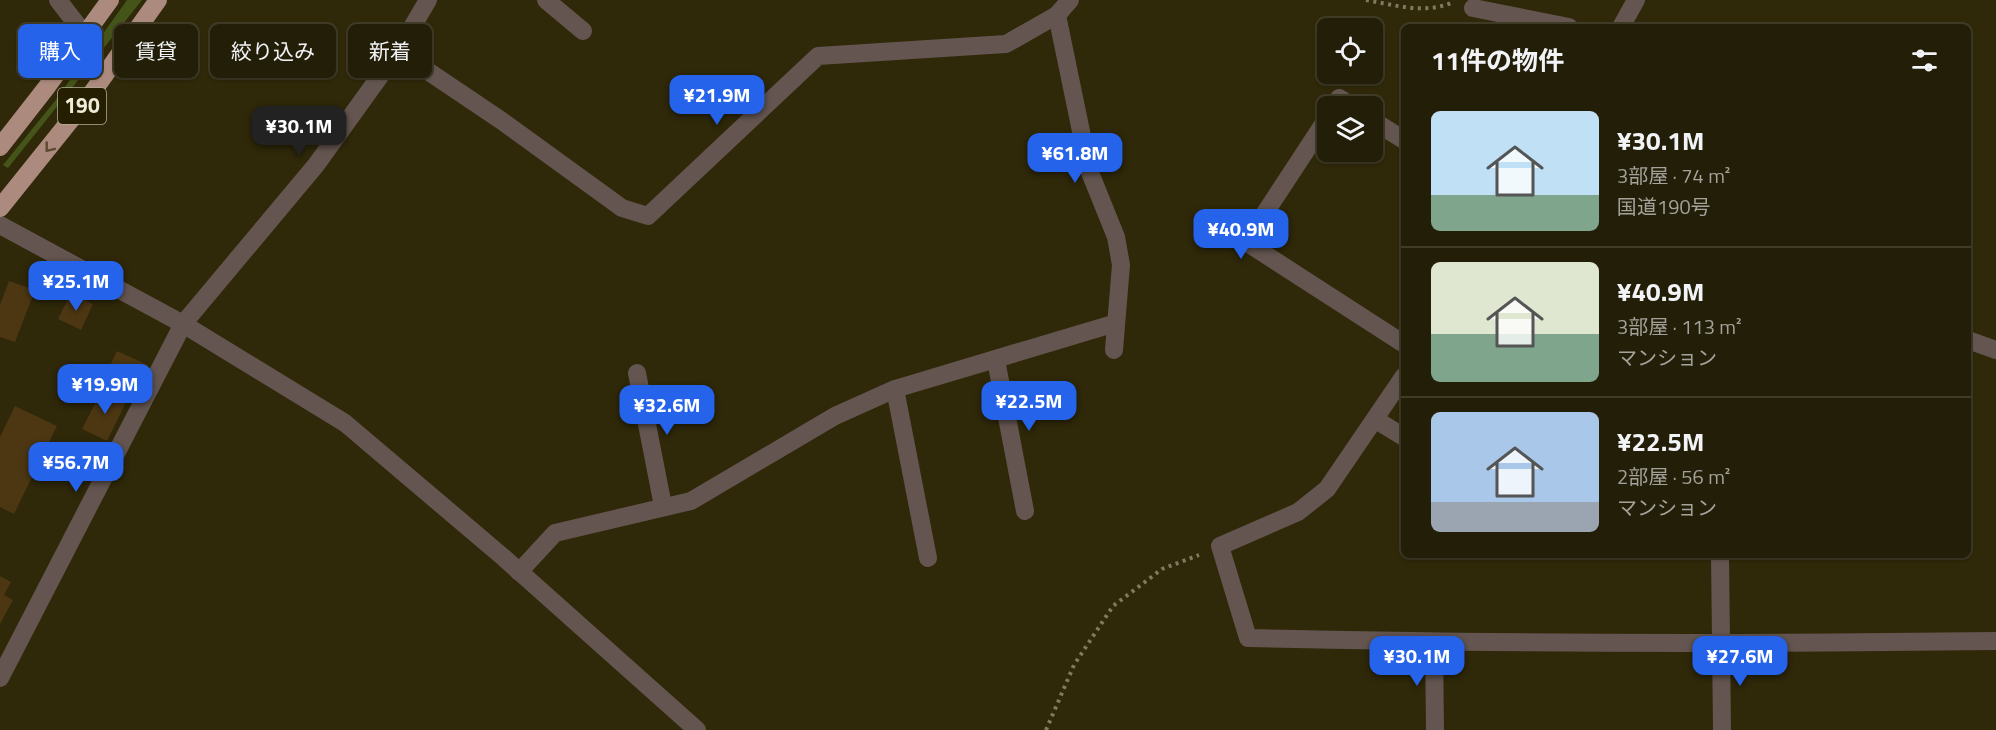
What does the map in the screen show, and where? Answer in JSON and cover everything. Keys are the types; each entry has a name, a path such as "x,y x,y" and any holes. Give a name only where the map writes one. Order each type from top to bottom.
{"highway":[{"name":"190","path":"92,24 110,0"},
{"name":"190","path":"0,208 89,97 159,0"},
{"name":"190","path":"0,147 52,78"}],"street":[{"path":"58,0 77,24"},
{"path":"414,24 428,0"},
{"path":"546,0 583,31"},
{"path":"432,74 502,121 622,208 648,216 818,56 1006,44 1057,15 1070,0"},
{"path":"1623,24 1636,0"},
{"path":"1473,8 1554,24"},
{"path":"1057,15 1089,170 1116,237 1121,265 1114,350"},
{"path":"0,678 183,324 316,165 379,78"},
{"path":"1383,127 1401,138"},
{"path":"1317,134 1246,242 1401,342"},
{"path":"0,225 183,324 345,423 519,572 697,730"},
{"path":"519,572 555,533 691,501 835,416 895,389 1116,323"},
{"path":"1971,341 1996,350"},
{"path":"996,360 1025,511"},
{"path":"637,373 663,506"},
{"path":"1401,381 1328,489 1298,512 1220,546 1248,638 1434,643 1722,644 1996,641"},
{"path":"895,389 928,558"},
{"path":"1376,420 1401,435"},
{"path":"1720,558 1722,730"},
{"path":"1434,643 1435,730"}],"path":[{"path":"1366,0 1415,9 1435,8 1454,0"},
{"path":"1046,730 1074,665 1113,606 1162,569 1220,546"}],"green space":[{"path":"127,0 142,0 123,24 114,24 114,35 102,50 102,35"},
{"path":"71,78 80,78 8,168 3,165"}],"building":[{"path":"9,281 35,290 15,342 0,337 0,305"},
{"path":"71,293 93,304 81,330 58,319"},
{"path":"117,351 148,365 137,390 105,376"},
{"path":"103,388 127,400 107,441 82,429"},
{"path":"15,406 57,426 14,514 0,507 0,437"},
{"path":"0,576 11,582 4,595 13,600 0,624"}]}
